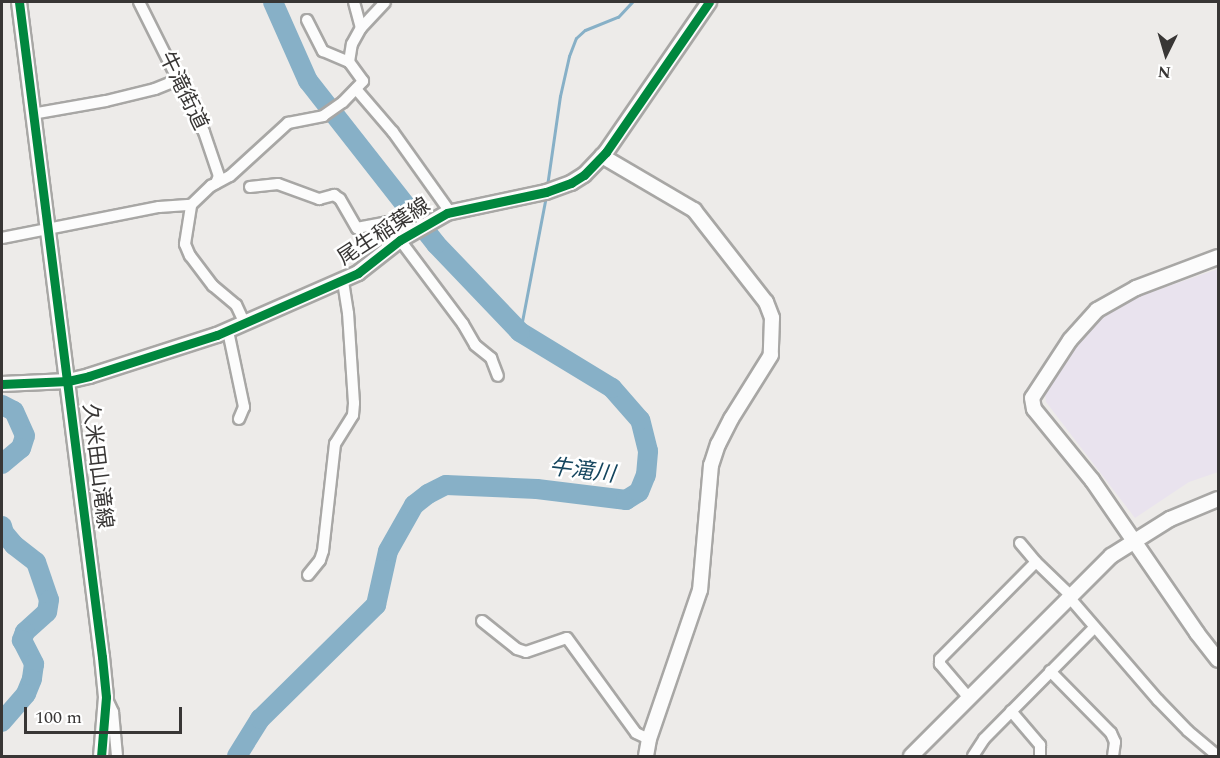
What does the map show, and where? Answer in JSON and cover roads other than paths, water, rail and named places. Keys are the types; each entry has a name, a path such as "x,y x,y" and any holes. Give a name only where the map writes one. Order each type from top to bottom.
{"street":[{"name":"久米田山滝線","path":"19,2 46,228 68,381 105,697 109,756"},
{"name":"牛滝街道","path":"139,2 204,132 219,176 216,183"},
{"path":"354,2 361,28"},
{"path":"349,62 352,44 361,28 385,2"},
{"name":"尾生稲葉線","path":"2,384 68,381 228,331 343,281 366,268 400,240 449,213 546,192 571,183 584,175 602,156 709,2"},
{"path":"2,238 159,207 191,205 216,183 230,176 272,134 288,123 323,116 343,102 363,81 349,62 323,51 307,20"},
{"path":"32,114 106,101 155,89 177,80"},
{"path":"356,89 393,132 449,213"},
{"path":"602,156 694,210 766,302 772,318 771,355 731,419 718,444 711,465 700,590 649,739 646,756"},
{"path":"250,187 278,184 319,199 334,195 340,199 357,228 387,222 400,224 413,232"},
{"path":"191,205 185,244 190,256 213,286 236,305 245,324"},
{"path":"400,240 463,324 475,345 491,358 498,376"},
{"path":"1218,257 1136,288 1097,310 1070,340 1032,398 1034,409 1092,480 1218,660"},
{"path":"308,575 324,551 335,444 352,415 354,403 348,313 343,281"},
{"path":"228,331 244,407 238,419"},
{"path":"910,756 1111,555 1170,519 1218,499"},
{"path":"1020,543 1188,731 1218,756"},
{"path":"969,698 940,664 940,659 1036,562"},
{"path":"482,621 516,649 526,652 567,638 636,733 649,739"},
{"path":"973,756 984,738 1094,628"},
{"path":"1050,671 1111,733 1115,742 1113,756"},
{"path":"1011,711 1040,745 1040,756"}],"waterway":[{"name":"牛滝川","path":"237,756 260,719 376,605 388,551 414,505 428,494 446,485 537,489 626,500 639,492 646,475 648,451 640,420 612,388 520,332 436,244 308,81 273,2"},
{"path":"547,186 560,96 569,56 576,38 585,30 618,17 632,2"},
{"path":"520,332 546,196"},
{"path":"2,405 14,411 25,436 21,448 2,464"},
{"path":"2,526 4,533 14,545 36,562 49,600 47,612 25,632 22,640 34,664 32,679 26,694 2,722"}]}
